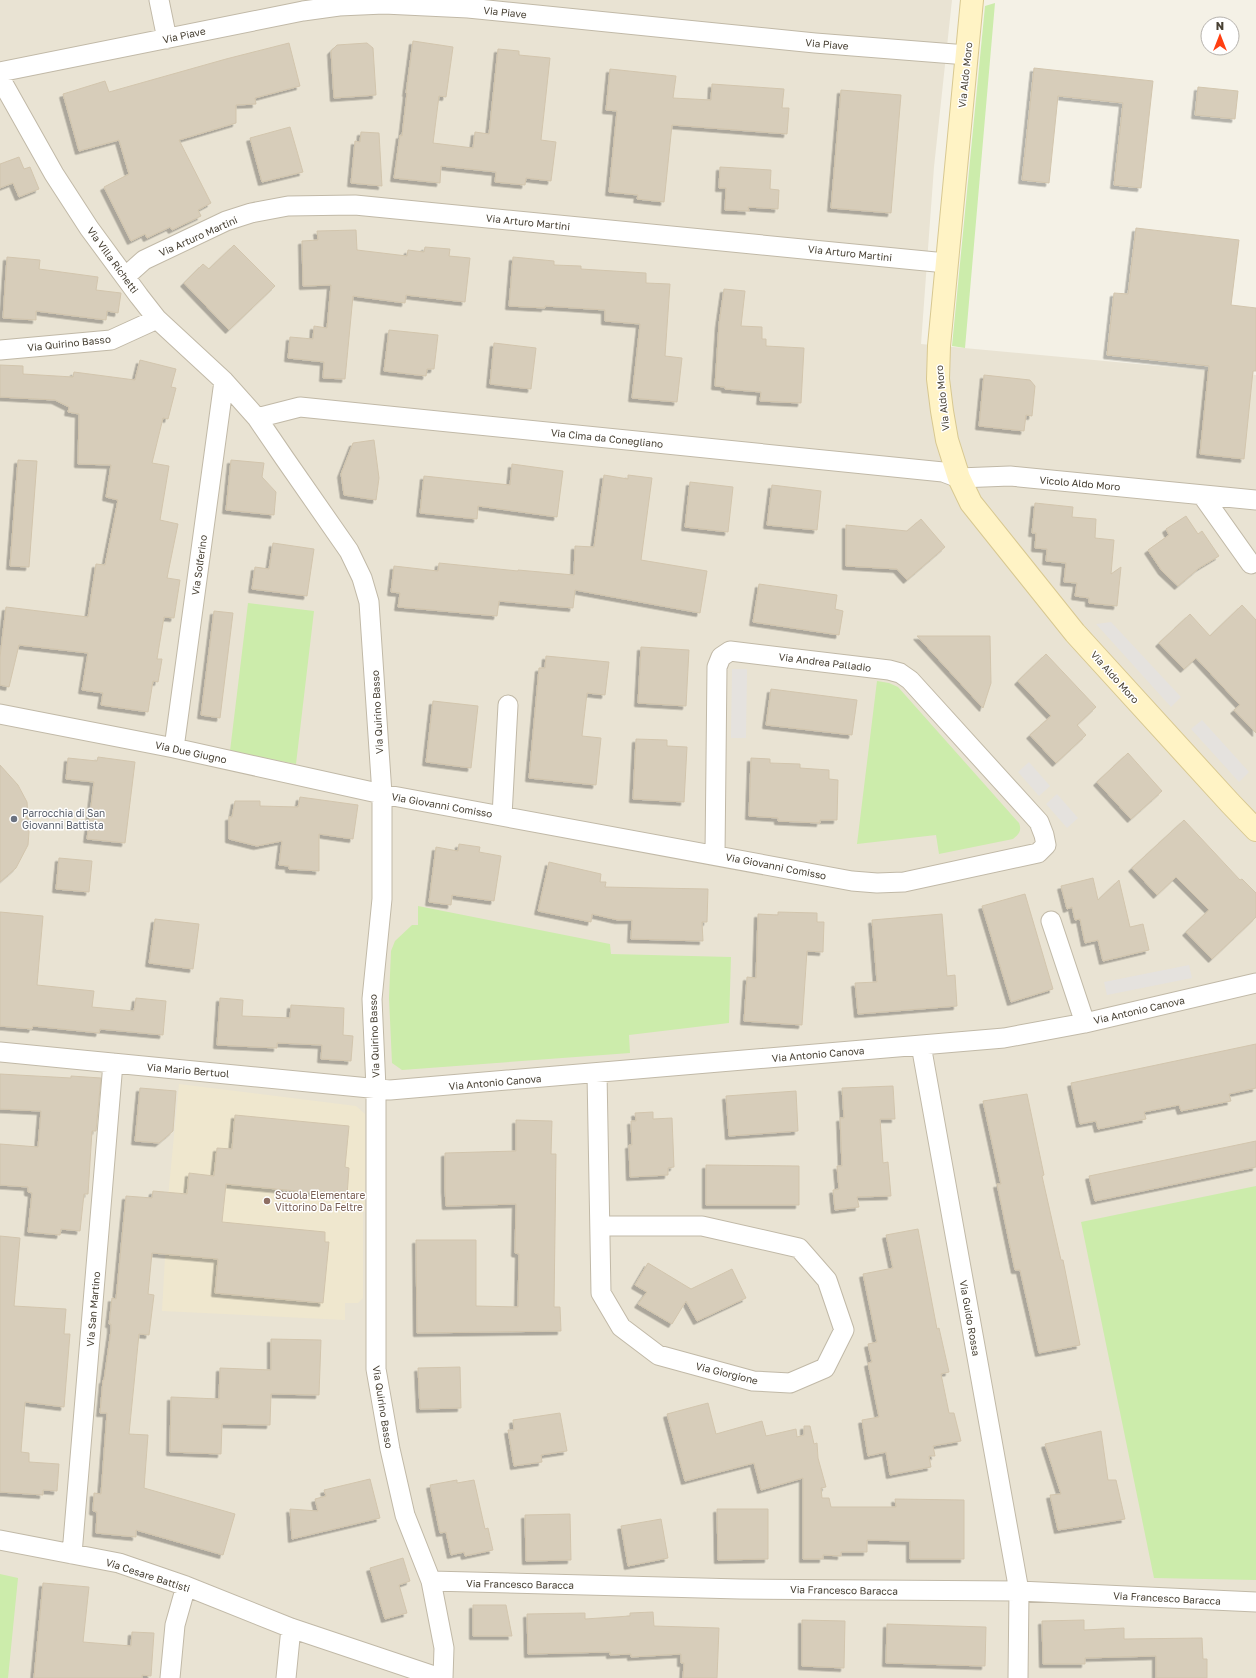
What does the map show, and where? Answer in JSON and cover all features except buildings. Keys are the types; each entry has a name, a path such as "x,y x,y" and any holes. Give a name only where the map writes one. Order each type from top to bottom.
{"street":[{"path":"159,0 167,39"},
{"name":"Via Aldo Moro","path":"972,0 946,263 939,346 938,379 947,440 959,478 972,503 1075,633 1224,798 1256,830"},
{"name":"Via Piave","path":"0,72 303,11 340,6 384,4 468,4 815,43 967,55"},
{"name":"Via Villa Richetti","path":"0,78 54,174 89,228 157,319 224,381 256,418"},
{"name":"Via Arturo Martini","path":"125,276 144,260 226,221 251,213 288,206 324,205 363,206 946,263"},
{"name":"Via Quirino Basso","path":"0,350 111,340 157,319"},
{"name":"Via Solferino","path":"174,748 224,381"},
{"name":"Via Cima da Conegliano","path":"256,418 300,407 943,472 959,478"},
{"name":"Via Quirino Basso","path":"256,418 349,551 362,578 369,602 382,794 382,899 372,999 376,1088 376,1369 390,1449 405,1515 431,1582 444,1648 444,1678"},
{"name":"Vicolo Aldo Moro","path":"959,478 1010,476 1256,500"},
{"path":"1202,495 1251,564"},
{"name":"Via Andrea Palladio","path":"715,855 717,667 721,657 730,651 889,670 900,673 910,680 1039,822 1044,834 1046,845"},
{"name":"Via Giovanni Comisso","path":"502,816 508,705"},
{"name":"Via Due Giugno","path":"0,714 174,748 382,794"},
{"name":"Via Giovanni Comisso","path":"382,794 852,881 904,882 1038,853 1046,845"},
{"path":"1052,921 1085,1023"},
{"name":"Via Antonio Canova","path":"376,1088 390,1090 1004,1038 1085,1023 1256,983"},
{"name":"Via Guido Rossa","path":"921,1045 1019,1591 1018,1678"},
{"name":"Via Mario Bertuol","path":"0,1052 376,1088"},
{"name":"Via San Martino","path":"72,1554 114,1063"},
{"name":"Via Giorgione","path":"597,1073 601,1226 601,1294 621,1327 658,1354 753,1381 790,1383 826,1368 844,1330 827,1280 798,1248 702,1226 601,1226"},
{"name":"Via Cesare Battisti","path":"0,1540 119,1563 186,1586 291,1628 440,1678"},
{"name":"Via Francesco Baracca","path":"431,1582 740,1589 1019,1591 1256,1602"},
{"path":"170,1678 175,1624 186,1586"},
{"path":"286,1678 291,1628"}],"shaded area":[{"path":"0,0 952,0 934,167 921,344 1256,375 1256,1678 0,1678"},
{"path":"1111,622 1181,697 1171,707 1096,624"},
{"path":"732,669 747,669 746,738 731,738"},
{"path":"1202,720 1249,772 1239,782 1191,729"},
{"path":"1029,762 1050,786 1039,796 1018,772"},
{"path":"1057,794 1078,818 1067,828 1046,804"},
{"path":"1189,965 1192,978 1107,995 1104,982"},
{"name":"Scuola Elementare Vittorino Da Feltre","path":"179,1084 356,1106 365,1114 363,1298 358,1303 345,1303 345,1320 162,1311 169,1187"}],"green space":[{"path":"995,3 965,348 952,346 985,6"},
{"path":"248,603 314,611 296,764 230,751"},
{"path":"877,681 889,683 898,687 1019,823 1020,830 1013,839 939,854 936,835 857,844"},
{"path":"418,906 610,944 611,954 731,957 729,1023 629,1035 630,1053 402,1070 392,1063 389,998 391,951 395,941 412,925 418,925"},
{"path":"1256,1186 1256,1580 1154,1578 1081,1222"},
{"path":"0,1574 18,1578 8,1678 0,1678"}],"place":[{"name":"Parrocchia di San Giovanni Battista","path":"14,819"},
{"name":"Scuola Elementare Vittorino Da Feltre","path":"267,1201"}]}
